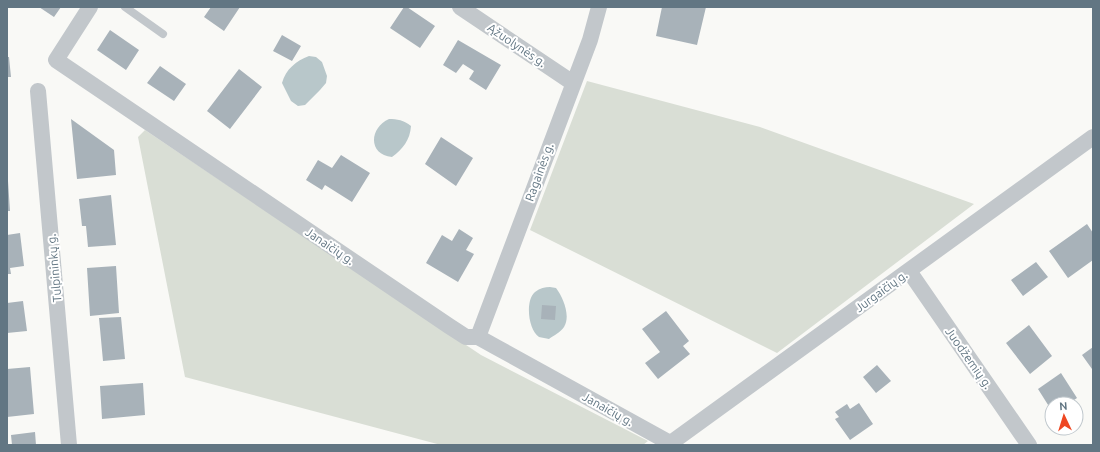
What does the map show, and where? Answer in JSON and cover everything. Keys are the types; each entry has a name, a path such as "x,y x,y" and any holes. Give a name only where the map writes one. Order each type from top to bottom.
{"street":[{"name":"Janaičių g.","path":"90,7 56,60 466,337 478,338 669,444"},
{"name":"Ąžuolynės g.","path":"460,7 573,83"},
{"name":"Ragainės g.","path":"478,338 590,40 599,7"},
{"name":"Tulpininkų g.","path":"38,91 69,445"},
{"name":"Jurgaičių g.","path":"669,444 1093,137"},
{"name":"Juodžemių g.","path":"909,271 1029,445"}],"lane":[{"path":"125,7 163,34"}],"shaded area":[{"path":"309,56 316,57 322,62 327,76 326,83 305,105 298,106 291,101 282,83 292,66"},
{"path":"587,81 760,127 974,204 777,353 530,230"},
{"path":"389,119 400,120 411,126 409,136 405,144 392,157 384,155 379,151 375,146 374,141 378,128 382,123"},
{"path":"145,130 481,355 648,441 643,445 441,445 185,377 138,137"},
{"path":"542,288 556,288 561,296 567,318 563,329 549,339 539,337 535,333 530,322 529,308 530,301 535,292"}],"building":[{"path":"39,7 61,7 54,17"},
{"path":"211,7 240,7 224,31 204,17"},
{"path":"404,7 407,7 435,26 420,48 390,28"},
{"path":"662,7 706,7 697,45 656,36"},
{"path":"110,30 139,50 126,70 97,50"},
{"path":"282,35 301,46 292,61 273,51"},
{"path":"458,40 501,65 486,90 469,79 474,71 463,64 456,73 443,65"},
{"path":"7,57 9,57 11,77 7,77"},
{"path":"160,66 186,84 174,101 147,83"},
{"path":"239,69 262,87 230,129 207,111"},
{"path":"71,119 114,150 116,175 77,179"},
{"path":"441,137 473,158 456,186 425,164"},
{"path":"341,155 370,173 352,202 325,185 322,190 306,180 318,160 332,168"},
{"path":"8,181 10,211 7,211"},
{"path":"111,195 116,245 88,247 86,226 82,226 79,199"},
{"path":"1087,224 1093,233 1093,260 1068,278 1049,251"},
{"path":"459,229 473,238 466,250 474,254 458,282 426,263 442,235 452,241"},
{"path":"20,233 24,266 10,268 11,274 7,274 7,235"},
{"path":"1036,262 1048,277 1023,296 1011,280"},
{"path":"116,266 119,313 90,316 87,268"},
{"path":"23,301 27,331 7,333 7,303"},
{"path":"542,305 556,306 555,320 541,319"},
{"path":"666,311 689,341 683,346 690,354 658,379 645,363 660,352 642,329"},
{"path":"121,317 125,359 103,361 99,318"},
{"path":"1029,325 1052,356 1030,374 1006,343"},
{"path":"1093,347 1093,369 1092,369 1082,355"},
{"path":"877,365 891,381 876,393 863,377"},
{"path":"30,367 34,414 7,417 7,369"},
{"path":"1061,373 1076,396 1044,396 1044,398 1038,389"},
{"path":"143,383 145,415 102,419 100,386"},
{"path":"859,403 873,424 850,440 835,419 839,417 835,412 847,404 850,409"},
{"path":"35,432 36,445 12,445 11,435"}]}
